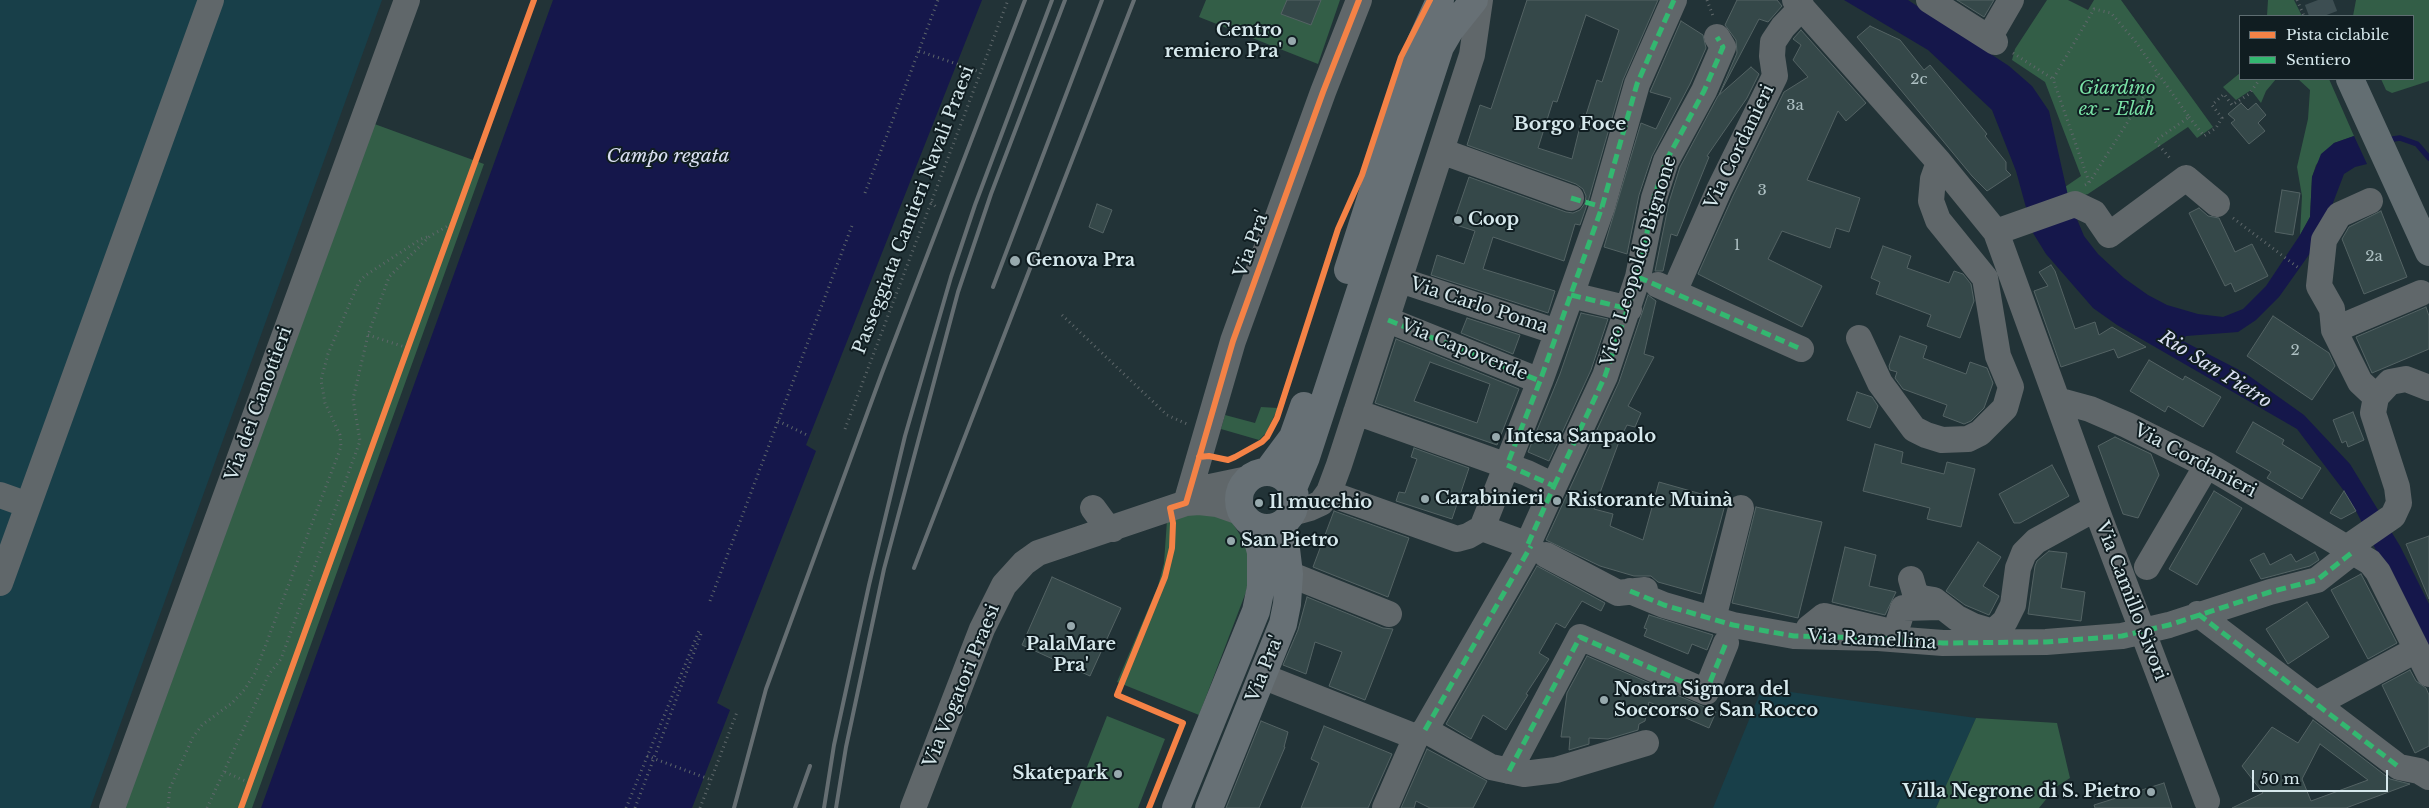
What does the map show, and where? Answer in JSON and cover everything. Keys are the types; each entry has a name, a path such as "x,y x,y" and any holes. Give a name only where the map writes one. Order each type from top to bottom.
{"highway":[{"path":"2350,80 2429,252"}],"main road":[{"path":"1440,0 1420,42 1293,438 1258,475 1240,490 1238,505 1247,519 1269,529 1286,520 1295,503 1293,488 1306,457 1440,47 1450,30 1474,0"},
{"path":"1258,475 1282,476 1293,488"},
{"name":"Via Pra'","path":"1176,808 1256,611 1261,587 1261,552 1247,519"},
{"name":"Via Pra'","path":"1209,808 1283,624 1287,604 1289,574 1286,520"}],"street":[{"path":"0,583 211,0"},
{"name":"Via dei Canottieri","path":"112,808 407,0"},
{"name":"Via Pra'","path":"1186,503 1233,341 1323,92 1359,0"},
{"path":"1286,520 1292,513 1310,508 1321,502 1329,492 1388,320 1472,55 1480,0"},
{"path":"1329,492 1456,539 1468,536 1482,528 1508,467 1602,207 1637,84 1674,0"},
{"path":"1929,0 1992,40 2011,0"},
{"name":"Via Cordanieri","path":"1674,292 1719,190 1775,76 1772,56 1773,42 1799,4 1939,162 1996,232 2057,400 2090,409 2127,425 2207,464 2355,545 2378,572 2429,674"},
{"name":"Vico Leopoldo Bignone","path":"1385,808 1420,734 1535,548 1554,486 1605,376 1629,309 1638,277 1654,198 1663,170 1704,91 1723,47 1717,37"},
{"path":"1442,152 1571,198"},
{"path":"1859,338 1880,383 1914,429 1926,435 1942,440 1968,439 1980,433 2005,408 2011,386 1998,356 1985,278 1938,220 1931,201 1933,179 1939,162"},
{"path":"1996,232 2075,204 2094,213 2109,234 2186,178 2217,204"},
{"path":"2370,202 2339,215 2324,240 2319,286 2332,309 2334,330 2360,382 2376,397 2390,382 2406,379 2429,388"},
{"path":"1638,277 1801,349"},
{"name":"Via Carlo Poma","path":"1400,280 1557,332"},
{"path":"2334,330 2421,293"},
{"path":"1571,295 1629,309"},
{"name":"Via Capoverde","path":"1388,320 1540,381"},
{"name":"Via Ramellina","path":"1630,591 1664,605 1733,625 1794,636 1878,638 1943,643 2046,642 2139,636 2198,614 2317,580 2355,545 2393,516 2398,503 2397,487 2373,413 2376,397"},
{"name":"Via Camillo Sivori","path":"2057,400 2139,636 2207,802"},
{"path":"1356,412 1508,467 1554,486"},
{"path":"2147,567 2207,464"},
{"path":"1186,503 1204,488 1258,475"},
{"path":"0,495 28,505"},
{"path":"1186,503 1217,504 1247,519"},
{"name":"Via Vogatori Praesi","path":"913,808 970,656 1004,585 1024,562 1038,553 1186,503"},
{"path":"1093,508 1104,522 1113,529"},
{"path":"1716,607 1741,508"},
{"name":"Via Ramellina","path":"1912,579 1915,594 1922,598 1934,600 1956,618 1972,626 1993,632 2005,621 2013,605 2018,568 2024,553 2036,541 2098,514"},
{"name":"Via Ramellina","path":"1482,528 1535,548 1618,593 1655,590 1716,607 1895,633 1903,608 1940,606"},
{"path":"1289,574 1389,614"},
{"path":"2198,614 2320,702 2399,767 2418,771 2429,777"},
{"path":"1509,771 1580,637 1706,692 1726,643"},
{"path":"2320,702 2416,650"},
{"path":"1262,676 1420,734 1491,766 1524,774 1542,774 1646,742"}],"path":[{"path":"865,193 938,0"},
{"path":"2297,0 2304,15"},
{"path":"2053,79 2094,9 2111,13 2135,41 2204,136 2216,128 2222,118 2212,104 2224,94 2232,105 2249,94 2259,80"},
{"path":"1992,40 2053,79 2089,183 2158,74"},
{"path":"919,51 980,72"},
{"path":"2170,158 2155,140 2189,117"},
{"path":"932,202 937,208"},
{"path":"2217,204 2250,233 2302,271"},
{"path":"168,808 170,788 193,737 202,725 238,696 255,673 341,447 340,435 325,403 321,380 328,354 359,282 366,275 421,239 453,223"},
{"path":"710,601 853,223"},
{"path":"207,808 226,772 269,674 281,659 360,441 354,399 368,334 389,276 430,236"},
{"path":"1062,315 1167,415 1207,431"},
{"path":"368,334 408,348"},
{"path":"778,421 810,436"},
{"path":"626,808 700,633 635,808"},
{"path":"700,808 737,712"},
{"path":"647,756 709,779"},
{"path":"226,772 250,783"}],"shaded area":[{"path":"0,0 382,0 90,808 0,808"},
{"path":"1762,688 1976,718 1936,808 1713,808"}],"green space":[{"name":"Centro remiero Pra'","path":"1206,0 1340,0 1318,64 1199,17"},
{"name":"Giardino ex - Elah","path":"2047,0 2068,0 2088,10 2094,0 2121,0 2213,127 2197,138 2188,127 2088,194 2069,200 2065,187 2081,176 2045,82 2012,60 2015,49"},
{"path":"2268,0 2294,0 2302,15 2267,15"},
{"path":"2356,0 2429,0 2429,81 2392,93 2386,90 2381,80 2414,80 2414,15 2353,15"},
{"path":"2239,74 2239,80 2275,80 2266,91 2261,103 2251,90 2236,100 2223,87"},
{"path":"2299,80 2329,80 2354,136 2334,143 2316,165 2312,177 2310,217 2300,235 2302,196 2297,167 2308,119 2310,90"},
{"path":"369,122 484,164 252,808 120,808"},
{"path":"1261,407 1278,408 1266,433 1259,440 1221,429 1225,415 1255,423"},
{"path":"1188,513 1228,516 1249,549 1251,566 1246,592 1199,715 1117,682 1158,586 1164,563 1167,520"},
{"name":"Skatepark","path":"1107,716 1165,739 1138,808 1071,808"},
{"path":"1976,718 2057,723 2070,778 2056,787 2039,808 1936,808"}],"water":[{"name":"Campo regata","path":"553,0 982,0 806,445 816,451 717,703 730,710 692,808 261,808"},
{"name":"Rio San Pietro","path":"1844,0 1908,0 2009,66 2032,86 2049,111 2069,200 2084,236 2098,254 2124,278 2148,295 2167,305 2198,314 2223,317 2243,309 2266,286 2310,217 2312,177 2321,154 2334,143 2354,136 2367,164 2355,167 2344,174 2318,242 2279,297 2256,320 2238,332 2186,336 2183,341 2245,373 2304,415 2350,464 2400,546 2429,604 2429,654 2356,511 2344,491 2297,429 2117,325 2093,308 2046,254 2033,233 2016,171 1992,110 1928,50"}],"building":[{"path":"1287,0 1321,0 1311,25 1281,14"},
{"path":"1527,0 1658,0 1623,80 1588,202 1580,225 1575,224 1564,261 1493,237 1483,269 1555,291 1548,313 1431,275 1437,255 1464,264 1475,231 1453,224 1469,177 1566,212 1573,213 1580,210 1585,203 1586,196 1583,189 1576,184 1467,145 1480,105 1491,109","holes":["1586,15 1619,30 1602,82 1597,80 1586,115 1583,114 1572,159 1538,148 1553,101 1557,102"]},
{"path":"1737,0 1777,0 1782,6 1768,22 1759,19 1719,95 1737,53 1736,40 1725,25"},
{"path":"1957,0 1994,0 1984,17"},
{"path":"1681,21 1703,35 1706,48 1690,84 1652,156 1639,195 1627,254 1604,247 1641,123 1656,129 1671,98 1650,92"},
{"path":"1870,26 1900,40 1924,70 1930,65 1987,134 1985,136 2006,162 2006,170 2011,175 1987,191 1972,176 1857,37"},
{"path":"1801,30 1866,103 1846,121 1838,111 1807,180 1860,198 1849,232 1836,228 1830,248 1782,231 1768,259 1822,286 1802,327 1698,274 1733,196 1784,92 1808,77 1793,60 1801,45 1793,39"},
{"path":"1751,67 1759,74 1747,98 1707,156 1709,157 1677,236 1671,234 1663,271 1655,271 1669,202 1680,167 1718,96"},
{"path":"2241,103 2248,110 2256,103 2266,115 2258,123 2265,131 2249,144 2231,123 2235,120 2228,114"},
{"path":"2282,190 2300,193 2293,235 2275,232"},
{"path":"1097,204 1112,210 1103,233 1089,227"},
{"path":"2199,208 2208,216 2219,218 2235,252 2252,244 2268,276 2235,292 2231,283 2225,286 2189,213"},
{"path":"2381,211 2407,277 2364,294 2342,239 2349,227"},
{"path":"1883,246 1911,256 1907,268 1949,283 1954,271 1963,274 1971,284 1974,301 1960,338 1927,326 1931,315 1876,294 1880,282 1871,278"},
{"path":"2051,265 2055,271 2075,329 2095,322 2099,335 2112,327 2146,347 2118,358 2114,349 2061,367 2034,291 2048,286 2039,272"},
{"path":"1648,295 1656,301 1644,354 1654,357 1628,406 1641,413 1635,427 1627,425 1620,439 1594,509 1613,514 1610,526 1643,540 1659,482 1726,501 1701,594 1658,582 1651,576 1634,576 1600,566 1546,540 1619,382"},
{"path":"2426,307 2429,316 2429,349 2372,373 2356,337"},
{"path":"1581,313 1608,319 1591,370 1549,461 1528,452 1560,374"},
{"path":"2273,316 2329,353 2335,366 2312,400 2247,356"},
{"path":"1467,318 1520,335 1513,354 1461,333"},
{"path":"1900,336 1927,346 1923,358 1966,374 1970,362 1987,368 1993,383 1984,408 1971,421 1964,424 1943,416 1947,405 1903,389 1895,378 1897,372 1890,370 1889,366"},
{"path":"1396,339 1519,389 1497,445 1375,403","holes":["1430,362 1490,384 1477,423 1414,401"]},
{"path":"2149,360 2183,380 2185,376 2221,397 2203,427 2168,406 2165,412 2130,391"},
{"path":"1857,392 1872,397 1878,406 1870,428 1847,420"},
{"path":"2353,412 2364,440 2348,447 2346,441 2342,443 2333,420"},
{"path":"2253,422 2284,440 2282,444 2321,468 2302,499 2267,478 2271,472 2236,452"},
{"path":"2115,437 2151,454 2159,475 2138,518 2123,514 2098,446"},
{"path":"1875,444 1903,452 1901,463 1944,474 1947,462 1975,469 1961,527 1927,519 1930,508 1863,491"},
{"path":"1414,448 1469,468 1452,519 1396,501 1399,492 1405,493 1417,459 1411,457"},
{"path":"2052,465 2069,496 2020,523 2014,523 1999,494"},
{"path":"2214,491 2242,508 2197,585 2169,569"},
{"path":"2344,491 2356,511 2341,519 2330,513"},
{"path":"1756,507 1822,522 1798,618 1732,603"},
{"path":"1334,511 1409,538 1388,597 1313,567"},
{"path":"2429,536 2429,599 2406,544"},
{"path":"1978,542 2001,557 1983,586 1999,596 1989,615 1965,605 1946,591"},
{"path":"1845,547 1876,555 1869,586 1896,592 1885,615 1832,602"},
{"path":"2049,551 2067,553 2061,588 2085,592 2081,621 2028,614 2035,566 2037,561"},
{"path":"2315,552 2319,560 2310,566 2261,579 2250,560 2264,553 2270,565 2291,554 2296,562"},
{"path":"1537,566 1605,603 1601,611 1582,601 1565,628 1556,623 1539,653 1549,659 1526,694 1528,695 1506,730 1483,715 1471,739 1446,724"},
{"path":"2361,574 2397,643 2368,659 2331,590"},
{"name":"PalaMare Pra'","path":"1052,577 1121,608 1090,676 1022,645"},
{"path":"1307,597 1383,628 1393,629 1365,700 1329,686 1342,652 1315,642 1306,674 1283,665 1298,630"},
{"path":"2307,602 2329,637 2288,664 2266,629"},
{"path":"1649,615 1713,635 1707,650 1692,644 1688,654 1644,636 1647,629 1644,628"},
{"name":"Nostra Signora del Soccorso e San Rocco","path":"1587,656 1716,712 1709,728 1649,702 1645,721 1639,724 1638,730 1608,739 1589,738 1589,744 1569,750 1570,737 1561,737 1567,693"},
{"path":"2410,670 2416,681 2426,688 2429,695 2429,746 2415,753 2382,685"},
{"path":"2313,720 2390,779 2410,784 2346,808 2232,808 2263,793 2242,766 2272,727 2298,743","holes":["2320,744 2368,780 2311,801 2302,779"]},
{"path":"1261,721 1288,732 1285,747 1259,808 1226,808"},
{"path":"1324,726 1392,754 1368,808 1301,808 1319,763 1311,759"},
{"path":"1427,749 1487,781 1473,808 1430,808 1416,801 1414,808 1401,808"},
{"name":"Villa Negrone di S. Pietro","path":"2164,783 2172,808 2095,808 2094,805"}],"waterway":[{"path":"2386,140 2400,138 2417,144 2429,158"}],"tunnel":[{"path":"2318,0 2324,15"}],"railway":[{"path":"734,808 766,689 882,373 1025,0"},
{"path":"824,808 834,745 869,585 905,436 951,277 975,205 1052,0"},
{"path":"836,808 846,747 884,569 958,292 991,194 1065,0"},
{"path":"993,287 1102,0"},
{"path":"914,568 1134,0"},
{"path":"795,808 810,766"}],"marked path":[{"path":"1528,544 1554,486 1507,465 1540,381 1602,207 1637,84 1674,0"},
{"path":"1554,486 1605,376 1638,277 1654,198 1666,161 1704,91 1723,47 1717,37"},
{"path":"1571,198 1602,207"},
{"path":"1638,277 1801,349"},
{"path":"1571,295 1629,309"},
{"path":"1388,320 1540,381"},
{"path":"1425,730 1531,546"},
{"path":"1630,591 1664,605 1733,625 1794,636 1878,638 1943,643 2046,642 2122,636 2169,625 2270,592 2317,580 2354,551"},
{"path":"2198,614 2399,767"},
{"path":"1509,771 1580,637 1706,692 1726,643"}],"cycle path":[{"path":"241,808 534,0"},
{"path":"1149,808 1183,723 1117,695 1165,577 1172,548 1173,523 1170,508 1186,503 1233,341 1323,92 1359,0"},
{"path":"1199,457 1209,456 1228,460 1235,457 1262,442 1267,437 1277,418 1338,229 1362,175 1401,57 1430,0"}],"place":[{"name":"Centro remiero Pra'","path":"1292,41"},
{"name":"Coop","path":"1458,220"},
{"name":"Genova Pra","path":"1015,261"},
{"name":"Intesa Sanpaolo","path":"1496,437"},
{"name":"Carabinieri","path":"1425,499"},
{"name":"Ristorante Muinà","path":"1557,501"},
{"name":"Il mucchio","path":"1259,503"},
{"name":"San Pietro","path":"1231,541"},
{"name":"PalaMare Pra'","path":"1071,626"},
{"name":"Nostra Signora del Soccorso e San Rocco","path":"1604,700"},
{"name":"Skatepark","path":"1118,774"},
{"name":"Villa Negrone di S. Pietro","path":"2151,792"}],"district":[{"name":"Borgo Foce","path":"1570,125"}]}
